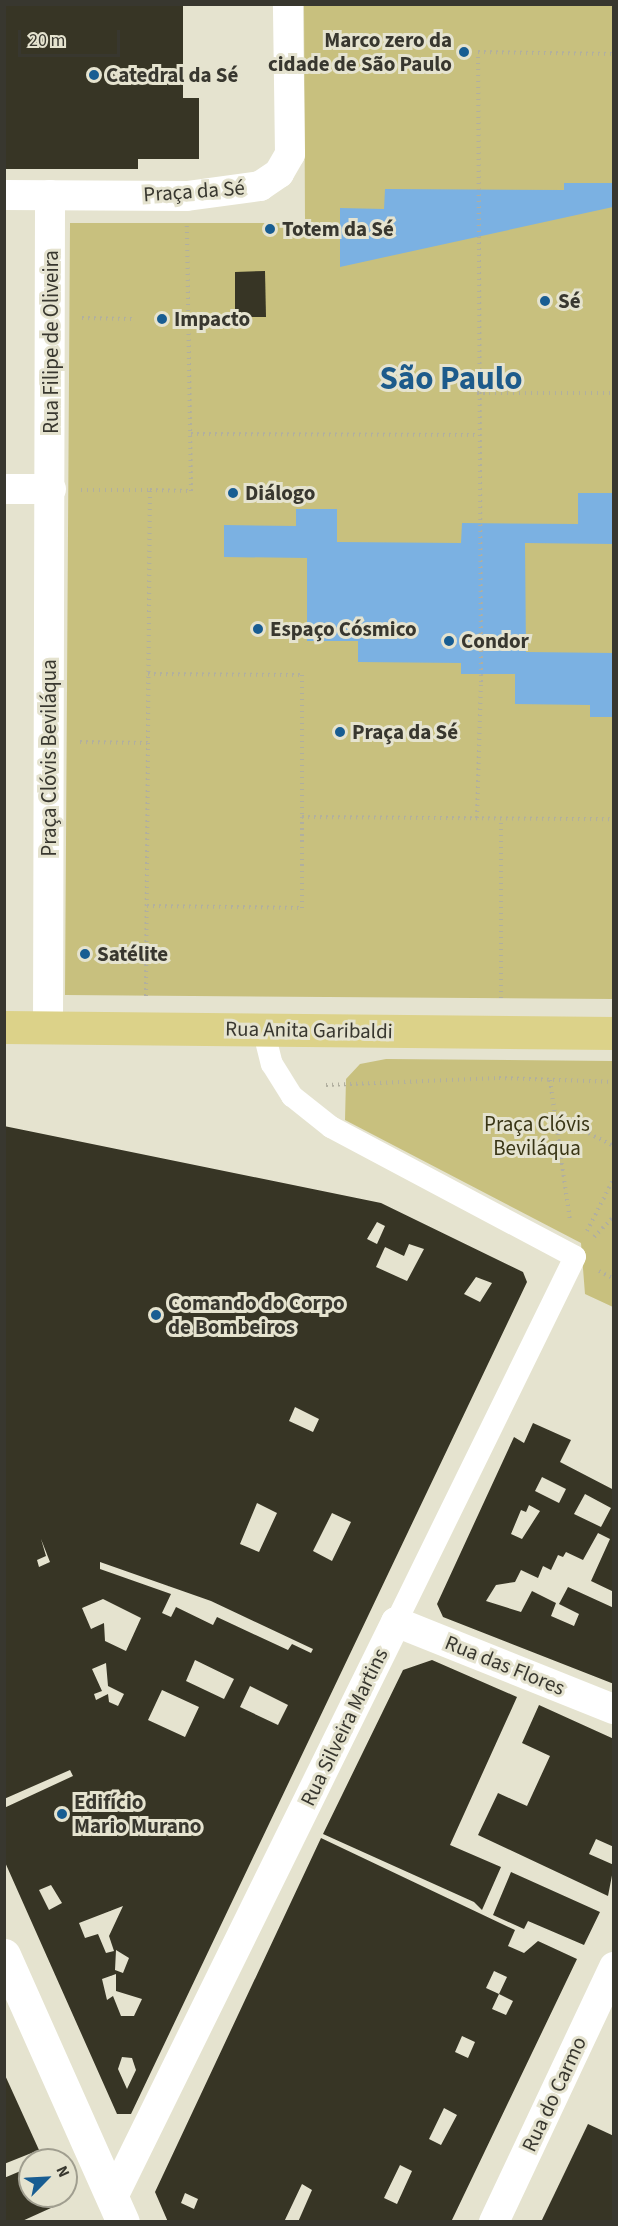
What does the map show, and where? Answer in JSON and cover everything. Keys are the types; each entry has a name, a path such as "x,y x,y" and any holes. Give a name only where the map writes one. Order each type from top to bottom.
{"main road":[{"name":"Rua Anita Garibaldi","path":"4,1027 614,1033"},
{"path":"4,1955 118,2209"}],"street":[{"name":"Praça da Sé","path":"4,195 187,196 260,186 279,173 290,154 288,4"},
{"name":"Rua Filipe de Oliveira","path":"50,195 51,489"},
{"path":"4,489 51,489"},
{"name":"Praça Clóvis Beviláqua","path":"48,1027 51,489"},
{"path":"263,1029 272,1064 286,1087 331,1127 575,1257"},
{"name":"Rua Silveira Martins","path":"118,2209 396,1622 575,1257"},
{"name":"Rua das Flores","path":"396,1622 614,1709"},
{"name":"Rua do Carmo","path":"494,2222 614,1967"}],"path":[{"path":"477,818 481,682 477,435 478,52 614,54"},
{"path":"51,489 191,491 187,196"},
{"path":"52,318 132,319"},
{"path":"477,393 614,393"},
{"path":"191,434 477,435"},
{"path":"146,1009 150,490"},
{"path":"147,906 302,908 302,675 148,674"},
{"path":"49,742 148,743"},
{"path":"302,817 614,819"},
{"path":"501,819 501,1031"},
{"path":"286,1087 550,1079 614,1082"},
{"path":"550,1079 575,1257"},
{"path":"578,1128 614,1146"},
{"path":"575,1257 614,1178"}],"green space":[{"name":"Praça da Sé","path":"304,5 613,5 613,999 65,995 70,223 305,223"},
{"name":"Praça Clóvis Beviláqua","path":"386,1059 613,1061 613,1307 585,1294 581,1243 345,1120 346,1079 360,1064"}],"water":[{"path":"564,183 613,183 613,207 340,267 340,208 384,209 385,189 564,190"},
{"path":"578,493 613,493 613,544 525,543 526,652 613,653 613,717 590,717 590,705 515,704 515,674 461,674 461,663 358,662 358,641 307,641 307,558 224,557 224,525 296,526 296,509 337,509 337,542 461,543 462,523 578,524"}],"building":[{"name":"Catedral da Sé","path":"4,4 183,4 183,98 199,98 199,159 138,159 138,169 4,169"},
{"path":"265,271 266,317 235,317 235,272"},
{"path":"4,1126 381,1203 523,1272 527,1282 131,2114 117,2114 4,1860 4,1808 73,1776 70,1770 4,1799","holes":["377,1222 385,1226 377,1244 367,1239","409,1244 424,1249 407,1281 376,1267 385,1247 404,1256","476,1277 492,1283 480,1302 464,1294","295,1407 319,1419 313,1432 289,1421","257,1503 277,1513 259,1552 240,1544","332,1513 351,1522 332,1561 313,1551","41,1539 50,1562 39,1567 37,1560 46,1556","100,1562 211,1601 313,1649 311,1653 292,1644 288,1650 217,1617 213,1625 176,1607 171,1617 162,1613 171,1594 100,1569","103,1599 141,1618 126,1651 105,1641 104,1623 91,1629 82,1608","195,1660 234,1679 224,1699 186,1681","106,1663 108,1686 124,1694 118,1706 109,1702 108,1694 96,1700 94,1694 102,1691 92,1669","250,1686 288,1705 278,1725 240,1707","162,1690 199,1707 185,1737 148,1720","51,1885 62,1903 49,1910 39,1890","123,1906 109,1936 114,1951 106,1953 98,1934 85,1938 79,1923","116,1950 129,1958 123,1973 115,1970","116,1974 116,1991 142,1999 134,2016 121,2016 113,1996 107,2000 102,1979","122,2057 132,2058 136,2070 127,2089 118,2069"]},
{"path":"533,1423 571,1440 560,1462 614,1490 614,1592 591,1581 610,1539 598,1533 583,1560 566,1552 563,1557 558,1555 551,1570 543,1566 538,1578 521,1570 515,1582 496,1585 486,1601 521,1612 532,1591 556,1603 551,1616 574,1626 579,1614 559,1604 568,1587 614,1608 614,1684 443,1617 437,1604 514,1437 524,1443","holes":["542,1477 566,1489 559,1503 535,1491","585,1494 611,1508 601,1527 574,1514","529,1505 540,1511 522,1539 511,1534 521,1510 526,1512"]},
{"path":"432,1660 517,1697 450,1845 501,1867 482,1910 474,1902 323,1834 403,1670"},
{"path":"539,1705 614,1739 614,1847 596,1839 589,1854 614,1865 608,1896 478,1835 498,1793 527,1806 550,1756 522,1743"},
{"path":"321,1838 515,1930 508,1946 524,1953 538,1941 577,1959 451,2222 298,2222 312,2190 302,2184 284,2222 168,2222 155,2192","holes":["494,1971 507,1977 499,1994 486,1988","499,1994 513,2001 506,2015 492,2009","462,2036 475,2042 468,2058 455,2052","444,2108 457,2115 441,2145 429,2139","400,2165 412,2171 397,2204 384,2198","185,2193 198,2199 194,2209 181,2203"]},
{"path":"511,1872 600,1912 584,1945 528,1921 524,1929 493,1915"},
{"path":"4,2073 38,2148 18,2148 18,2158 4,2164"},
{"path":"588,2124 614,2136 614,2222 541,2222"},
{"path":"18,2172 18,2208 51,2208 20,2222 4,2222 4,2178"}],"place":[{"name":"Marco zero da cidade de São Paulo","path":"464,52"},
{"name":"Catedral da Sé","path":"94,75"},
{"name":"Totem da Sé","path":"270,229"},
{"name":"Sé","path":"545,301"},
{"name":"Impacto","path":"162,319"},
{"name":"Diálogo","path":"233,493"},
{"name":"Espaço Cósmico","path":"258,629"},
{"name":"Condor","path":"449,641"},
{"name":"Praça da Sé","path":"340,732"},
{"name":"Satélite","path":"85,954"},
{"name":"Comando do Corpo de Bombeiros","path":"156,1315"},
{"name":"Edifício Mario Murano","path":"62,1814"}],"district":[{"name":"São Paulo","path":"451,379"}]}
